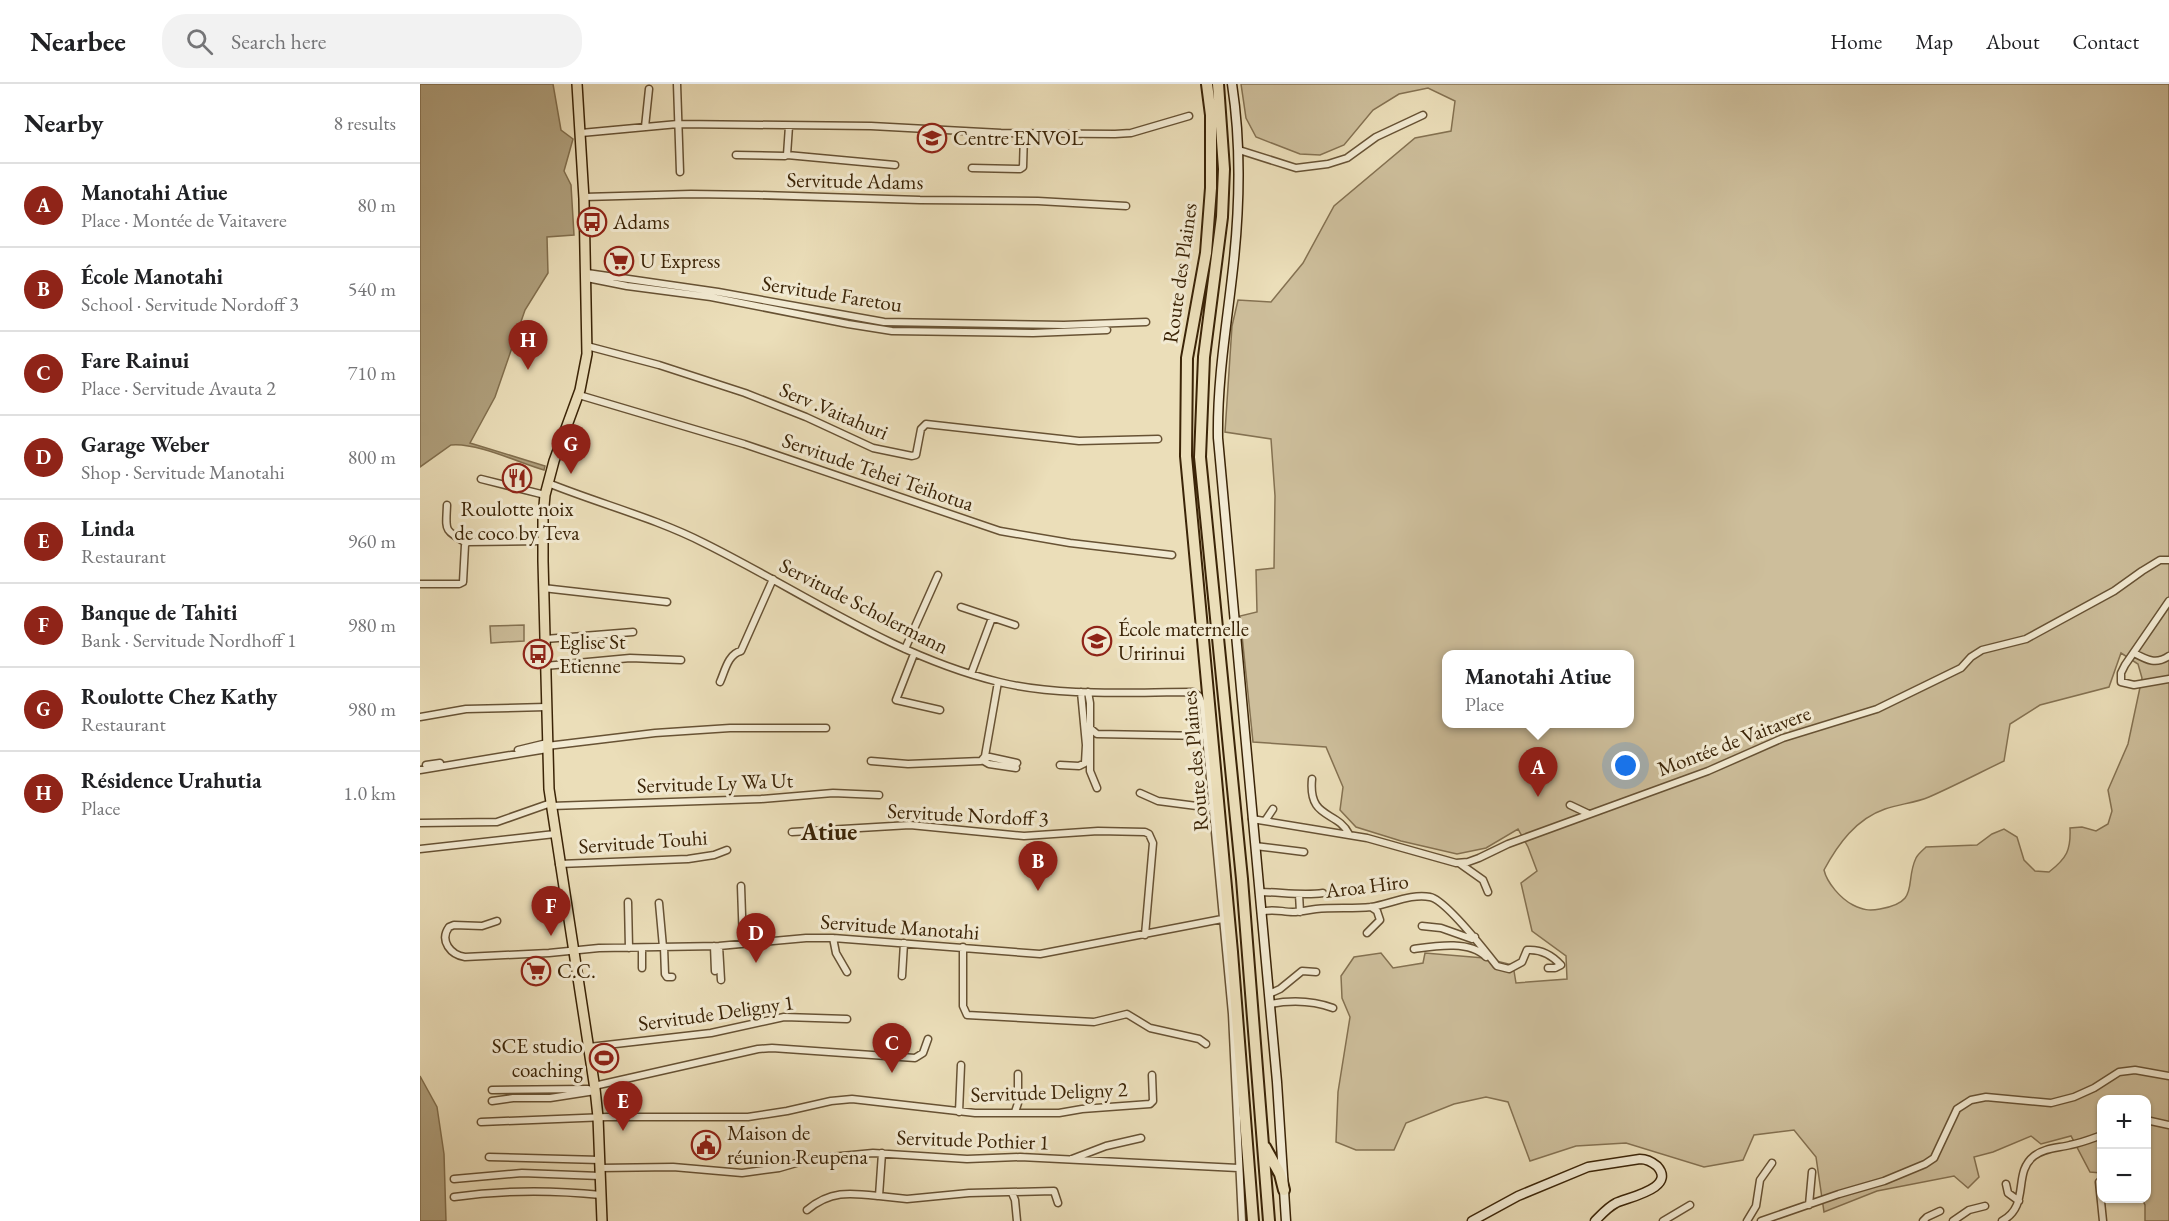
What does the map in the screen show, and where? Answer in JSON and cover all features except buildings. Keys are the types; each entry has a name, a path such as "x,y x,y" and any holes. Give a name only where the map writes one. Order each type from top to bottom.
{"highway":[{"name":"Route des Plaines","path":"1207,84 1210,115 1211,189 1206,253 1187,358 1186,456 1232,952 1253,1221"},
{"name":"Route des Plaines","path":"1218,84 1224,169 1222,217 1203,357 1200,457 1242,879 1269,1221"},
{"path":"1263,1143 1280,1174 1284,1190"}],"main road":[{"path":"577,84 584,196 587,346 579,395 545,495 543,588 547,746 551,805 595,1089 602,1221"},
{"path":"1232,84 1237,114 1239,150 1238,212 1220,376 1218,438 1270,1004 1286,1221"},
{"path":"1472,1221 1518,1196 1588,1167 1640,1159 1648,1159 1658,1167 1662,1175 1656,1187 1614,1203 1595,1221"}],"street":[{"path":"677,84 680,172"},
{"path":"645,127 649,89"},
{"path":"1239,150 1296,168 1328,164 1347,158 1376,137 1423,115"},
{"path":"581,133 678,124 871,126 1024,134 1131,133 1189,116"},
{"path":"787,155 789,126"},
{"path":"972,168 1020,169 1023,167 1024,134"},
{"path":"736,155 787,155 895,165"},
{"name":"Servitude Adams","path":"584,196 758,195 1038,201 1126,206"},
{"name":"Servitude Faretou","path":"587,276 718,292 884,322 1064,325 1146,322"},
{"name":"Servitude Faretou","path":"587,276 627,286 711,297 875,329 1033,333 1107,330"},
{"name":"Serv .Vaitahuri","path":"587,346 658,365 745,393 806,417 873,448 912,456 916,455 924,424 1078,441 1158,439"},
{"name":"Servitude Tehei Teihotua","path":"579,395 744,444 1000,531 1070,543 1172,555"},
{"path":"481,479 545,495"},
{"name":"Servitude Scholermann","path":"548,483 671,528 914,654 971,674 998,682 1042,689 1085,692 1193,692 1199,696 1203,706 1206,736"},
{"path":"447,505 446,528 448,532 466,543 543,541"},
{"path":"420,584 464,582 466,543"},
{"name":"Montée de Vaitavere","path":"1459,863 1468,862 1508,844 1708,771 1765,745 1877,709 1961,668 1971,657 1982,650 2026,639 2114,591 2160,560 2169,560"},
{"path":"904,649 938,575"},
{"path":"720,682 730,658 736,651 741,651 773,579"},
{"path":"543,588 667,602"},
{"path":"2169,602 2121,673 2121,682 2134,685 2169,679"},
{"path":"961,608 1015,625"},
{"path":"971,674 992,618"},
{"path":"545,639 633,632"},
{"path":"2134,653 2149,661 2161,660 2169,656"},
{"path":"914,654 896,700 940,710"},
{"path":"545,666 630,657 681,660"},
{"path":"984,758 998,682"},
{"path":"1085,692 1090,729 1090,771 1097,788"},
{"path":"1060,765 1079,766 1085,763 1085,692"},
{"path":"420,717 466,708 546,707"},
{"path":"426,765 547,746 655,733 730,728 826,728"},
{"path":"1090,729 1096,734 1206,736 1232,1014 1242,1221"},
{"path":"420,770 547,746"},
{"path":"871,761 908,764 984,758 990,764 1016,766"},
{"path":"1312,778 1313,797 1318,808 1345,827 1349,834"},
{"name":"Servitude Ly Wa Ut","path":"420,823 497,822 551,805 761,799 833,793 879,795"},
{"path":"1140,793 1158,801 1212,808"},
{"path":"1570,805 1590,815"},
{"path":"1265,821 1273,809"},
{"path":"1252,819 1349,834 1459,863 1483,880 1488,892"},
{"name":"Servitude Nordoff 3","path":"792,832 910,825 1024,836 1098,831 1145,832 1149,834 1153,843 1145,935"},
{"path":"420,849 555,834"},
{"path":"1255,846 1304,852"},
{"name":"Servitude Touhi","path":"559,864 688,859 714,855 727,850"},
{"path":"741,886 742,944"},
{"path":"1259,892 1310,895 1323,893"},
{"path":"1299,894 1300,912"},
{"name":"Aroa Hiro","path":"1261,912 1271,910 1300,912 1371,906 1411,897 1430,897 1438,900 1475,937 1497,966 1509,969"},
{"path":"628,902 629,948"},
{"path":"658,903 665,974 672,977"},
{"path":"1366,933 1380,920 1377,911 1371,906"},
{"name":"Servitude Manotahi","path":"497,921 482,926 454,925 449,927 446,932 447,945 455,955 478,956 573,950 716,946 806,938 833,938 1040,954 1222,919"},
{"path":"1422,926 1441,927 1472,939 1475,937"},
{"path":"833,938 836,953 848,972"},
{"path":"902,976 904,943"},
{"path":"715,971 716,946"},
{"path":"716,946 721,980"},
{"path":"1414,949 1445,946 1480,950 1499,972 1522,962 1527,950 1537,949 1561,965 1548,968"},
{"path":"963,947 963,1006 967,1015 1094,1022 1127,1014 1150,1028 1199,1039 1206,1044"},
{"path":"642,948 642,968"},
{"path":"1269,994 1280,989 1302,971 1316,972"},
{"path":"1270,1004 1316,1003 1333,1008"},
{"name":"Servitude Deligny 1","path":"589,1047 711,1032 784,1017 847,1019"},
{"path":"492,1101 513,1098 550,1098 758,1049 915,1058 923,1053 928,1039"},
{"path":"959,1112 961,1065"},
{"path":"1761,1221 1900,1175 1925,1164 1934,1158 1957,1109 1971,1100 1986,1097 2051,1103 2074,1097 2094,1088 2119,1072 2135,1070 2169,1076"},
{"path":"1015,1112 1018,1102 1018,1074"},
{"name":"Servitude Deligny 2","path":"481,1122 598,1117 748,1117 852,1099 959,1112 1059,1113 1150,1104 1153,1101 1152,1075"},
{"path":"492,1090 595,1089"},
{"path":"2151,1121 2169,1125"},
{"path":"2002,1221 2012,1215 2019,1201 2022,1178 2027,1163 2032,1157 2047,1150 2073,1145 2097,1137"},
{"path":"1069,1160 1106,1146 1141,1138"},
{"path":"879,1196 882,1153"},
{"name":"Servitude Pothier 1","path":"600,1168 673,1167 742,1173 779,1168 810,1158 882,1153 967,1159 1020,1157 1238,1167"},
{"path":"489,1157 600,1168"},
{"path":"1747,1221 1756,1206 1760,1180 1772,1163"},
{"path":"454,1179 600,1168"},
{"path":"1809,1205 1812,1172"},
{"path":"2007,1184 2008,1193 2019,1201"},
{"path":"454,1197 545,1191 601,1195"},
{"path":"807,1209 844,1193 907,1198 969,1193 1054,1191 1058,1203"},
{"path":"1012,1193 1017,1221"},
{"path":"2101,1203 2103,1221"},
{"path":"1663,1221 1690,1205"},
{"path":"1953,1221 1969,1209 1985,1206"},
{"path":"1923,1221 1927,1216 1940,1210"}],"shaded area":[{"path":"420,84 553,84 561,130 573,139 564,171 571,185 574,235 547,237 548,273 525,310 495,397 470,443 545,466 544,470 485,450 461,445 451,445 420,467"},
{"path":"1241,84 2169,84 2169,1221 2145,1221 2144,1203 2151,1203 2151,1095 2097,1095 2097,1173 2090,1172 2071,1136 2041,1144 2031,1136 1993,1152 1974,1157 1979,1177 1968,1188 1954,1176 1877,1191 1824,1212 1816,1157 1794,1130 1754,1135 1743,1160 1704,1167 1626,1143 1576,1146 1530,1161 1508,1102 1486,1097 1454,1104 1406,1123 1394,1150 1356,1150 1336,1142 1338,1092 1350,1017 1342,998 1341,976 1354,957 1381,953 1393,968 1423,963 1425,953 1484,958 1513,965 1516,983 1567,979 1566,956 1532,931 1521,883 1537,871 1518,829 1486,848 1457,854 1401,841 1356,827 1340,810 1343,787 1326,747 1253,742 1240,616 1257,612 1256,570 1274,568 1275,496 1271,439 1225,432 1232,326 1238,300 1271,302 1303,263 1334,206 1415,138 1451,131 1455,101 1428,88 1399,94 1373,110 1344,145 1320,155 1300,154 1256,137 1246,118","holes":["2121,653 2138,664 2142,678 2128,744 2108,790 2112,811 2108,824 2096,831 2082,827 2070,828 2067,853 2049,872 2035,871 2024,860 2017,837 2004,829 1992,834 1977,845 1926,847 1916,858 1906,896 1893,906 1876,910 1857,907 1844,899 1828,880 1824,870 1835,851 1865,819 1890,807 1929,797 2004,761 2010,724 2040,705 2109,687"]},
{"path":"524,625 524,641 491,643 490,626"},
{"path":"420,1076 437,1107 444,1154 446,1221 420,1221"}],"place":[{"name":"Centre ENVOL","path":"932,138"},
{"name":"Adams","path":"592,222"},
{"name":"U Express","path":"619,261"},
{"name":"Résidence Urahutia","path":"528,370"},
{"name":"Roulotte Chez Kathy","path":"571,474"},
{"name":"Roulotte noix de coco by Teva","path":"517,478"},
{"name":"École maternelle Uririnui","path":"1097,641"},
{"name":"Eglise St Etienne","path":"538,654"},
{"name":"Manotahi Atiue","path":"1538,797"},
{"name":"École Manotahi","path":"1038,891"},
{"name":"Banque de Tahiti","path":"551,936"},
{"name":"Garage Weber","path":"756,963"},
{"name":"C.C.","path":"536,971"},
{"name":"SCE studio coaching","path":"604,1058"},
{"name":"Fare Rainui","path":"892,1073"},
{"name":"Linda","path":"623,1131"},
{"name":"Maison de réunion Reupena","path":"706,1145"}],"district":[{"name":"Atiue","path":"829,832"}]}
